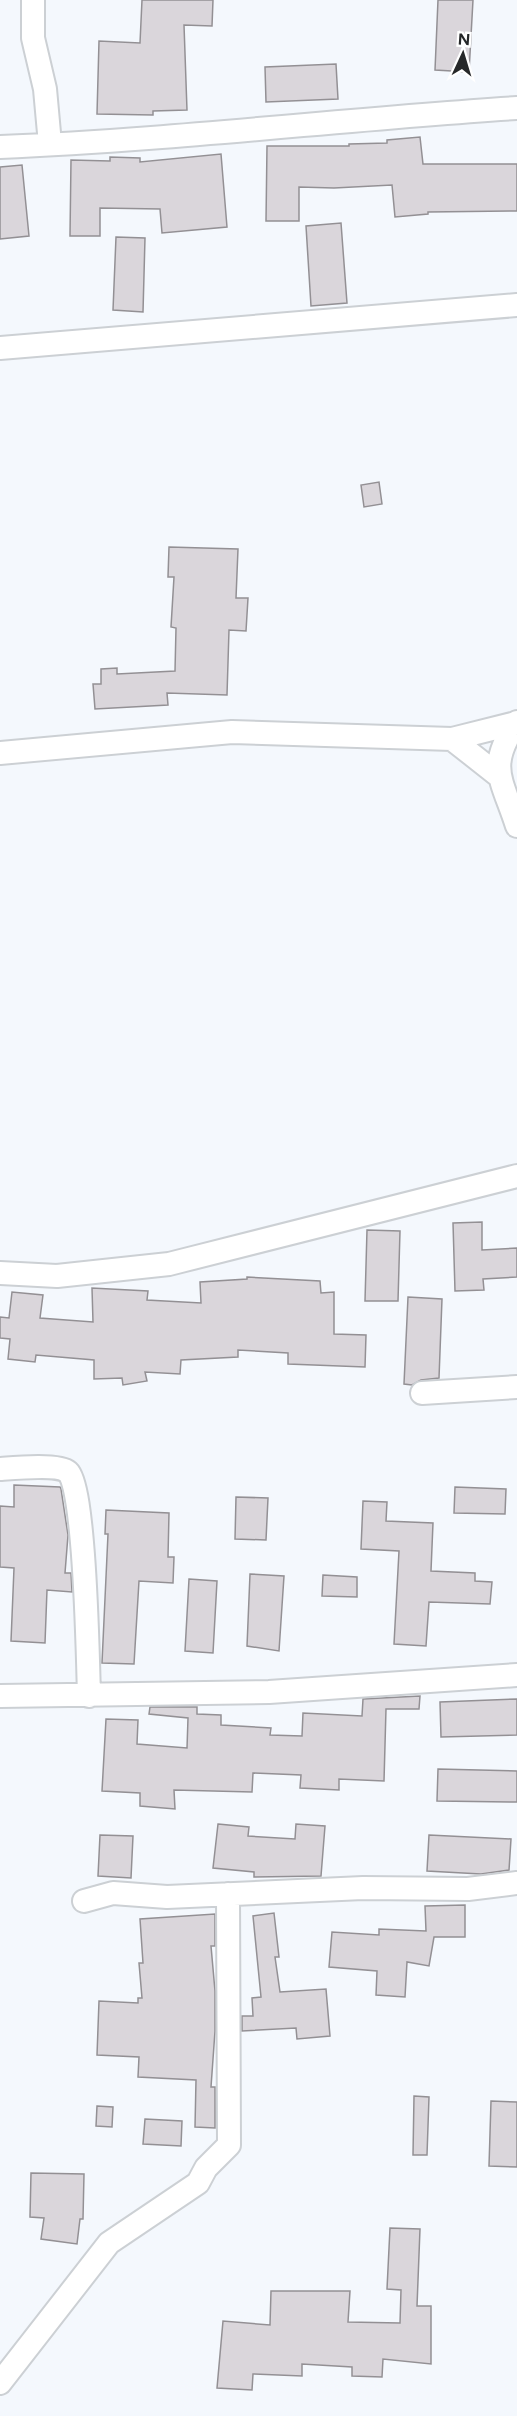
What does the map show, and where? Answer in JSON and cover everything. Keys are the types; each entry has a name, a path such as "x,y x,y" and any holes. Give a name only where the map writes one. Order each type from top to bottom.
{"street":[{"path":"33,0 33,38 47,100 50,144"},
{"path":"0,147 229,133 402,116 517,108"},
{"path":"0,348 517,305"},
{"path":"0,753 232,732 452,740 517,722"},
{"path":"517,722 502,744 499,776 517,826"},
{"path":"452,740 499,776"},
{"path":"0,1273 57,1276 169,1264 517,1176"},
{"path":"422,1393 517,1387"},
{"path":"0,1469 62,1469 71,1476 87,1590 89,1696"},
{"path":"0,1696 269,1692 517,1675"},
{"path":"84,1901 113,1893 167,1897 363,1888 468,1889 517,1883"},
{"path":"0,2383 109,2243 198,2183 206,2168 229,2145 228,1894"}],"building":[{"path":"142,0 213,0 212,26 184,25 187,110 153,111 153,115 97,114 99,41 140,43"},
{"path":"438,0 473,0 469,72 435,70"},
{"path":"336,64 338,99 266,102 265,67"},
{"path":"420,137 423,164 517,164 517,211 428,212 428,214 395,217 392,185 299,187 299,221 266,221 267,146 349,146 349,144 387,143 387,140"},
{"path":"221,154 227,227 162,233 160,209 100,208 100,236 70,236 71,160 110,161 110,157 140,158 140,162"},
{"path":"22,165 29,236 0,239 0,167"},
{"path":"341,223 347,303 311,306 306,226"},
{"path":"116,237 145,238 143,312 113,310"},
{"path":"379,482 382,504 364,507 361,485"},
{"path":"169,547 238,549 236,598 248,598 246,631 229,630 227,695 167,693 168,705 95,709 93,684 101,684 101,669 117,668 117,674 175,671 176,628 171,627 174,577 168,577"},
{"path":"482,1222 482,1250 517,1248 517,1277 483,1279 484,1290 455,1291 453,1223"},
{"path":"367,1230 400,1231 398,1301 365,1301"},
{"path":"247,1277 320,1281 321,1293 334,1292 334,1334 366,1335 365,1367 288,1364 288,1353 238,1350 238,1357 181,1360 180,1374 145,1372 147,1381 123,1385 122,1378 94,1379 94,1360 36,1355 35,1362 8,1359 10,1339 0,1338 0,1317 9,1318 12,1292 43,1295 40,1318 93,1322 92,1288 148,1291 147,1300 201,1303 200,1282 247,1279"},
{"path":"408,1297 442,1299 439,1378 421,1380 412,1385 404,1384"},
{"path":"14,1485 60,1487 61,1489 68,1535 65,1573 71,1573 72,1592 47,1590 45,1643 11,1641 14,1568 0,1567 0,1506 14,1507"},
{"path":"455,1487 506,1489 505,1514 454,1513"},
{"path":"236,1497 268,1498 266,1540 235,1539"},
{"path":"363,1501 387,1502 386,1521 433,1523 431,1571 475,1573 475,1581 492,1582 490,1604 429,1602 426,1646 394,1644 399,1551 361,1549"},
{"path":"106,1510 169,1513 168,1557 174,1557 173,1583 139,1581 134,1664 102,1663 108,1534 105,1534"},
{"path":"250,1574 284,1576 279,1651 247,1646"},
{"path":"323,1575 357,1577 357,1597 322,1596"},
{"path":"189,1579 217,1581 213,1653 185,1651"},
{"path":"420,1696 419,1709 386,1709 384,1781 339,1779 339,1790 300,1788 301,1775 253,1773 252,1792 174,1790 175,1809 140,1806 140,1793 102,1791 106,1719 138,1720 137,1744 187,1748 188,1718 149,1714 150,1707 197,1707 197,1714 221,1715 221,1725 271,1728 270,1735 302,1736 303,1713 362,1716 363,1699"},
{"path":"517,1699 517,1735 441,1737 440,1702"},
{"path":"438,1769 517,1771 517,1802 437,1801"},
{"path":"218,1824 249,1827 248,1836 295,1839 296,1824 325,1826 321,1876 254,1877 254,1872 213,1868"},
{"path":"100,1835 133,1836 131,1878 98,1876"},
{"path":"429,1835 511,1839 509,1870 481,1874 427,1871"},
{"path":"465,1905 465,1937 434,1937 429,1966 407,1962 405,1997 376,1995 377,1971 329,1967 332,1932 379,1935 379,1929 426,1931 425,1906"},
{"path":"274,1913 279,1957 275,1957 280,1992 326,1989 330,2036 297,2039 296,2028 242,2031 242,2016 253,2016 252,1998 261,1997 253,1916"},
{"path":"215,1914 215,1946 211,1946 215,1991 215,2031 211,2087 215,2087 215,2128 195,2127 196,2080 138,2077 139,2057 97,2055 99,2001 138,2003 138,1998 142,1998 139,1963 143,1963 140,1919"},
{"path":"414,2096 429,2097 427,2155 413,2155"},
{"path":"491,2101 517,2102 517,2167 489,2166"},
{"path":"97,2106 113,2107 112,2127 96,2126"},
{"path":"145,2119 182,2121 181,2146 143,2144"},
{"path":"31,2173 84,2174 83,2219 80,2219 77,2244 41,2239 44,2218 30,2217"},
{"path":"390,2228 420,2229 417,2306 431,2306 431,2364 383,2359 382,2377 352,2376 352,2367 302,2364 302,2376 253,2374 252,2390 217,2388 223,2321 270,2325 271,2291 350,2291 348,2322 400,2323 401,2290 387,2289"}]}
